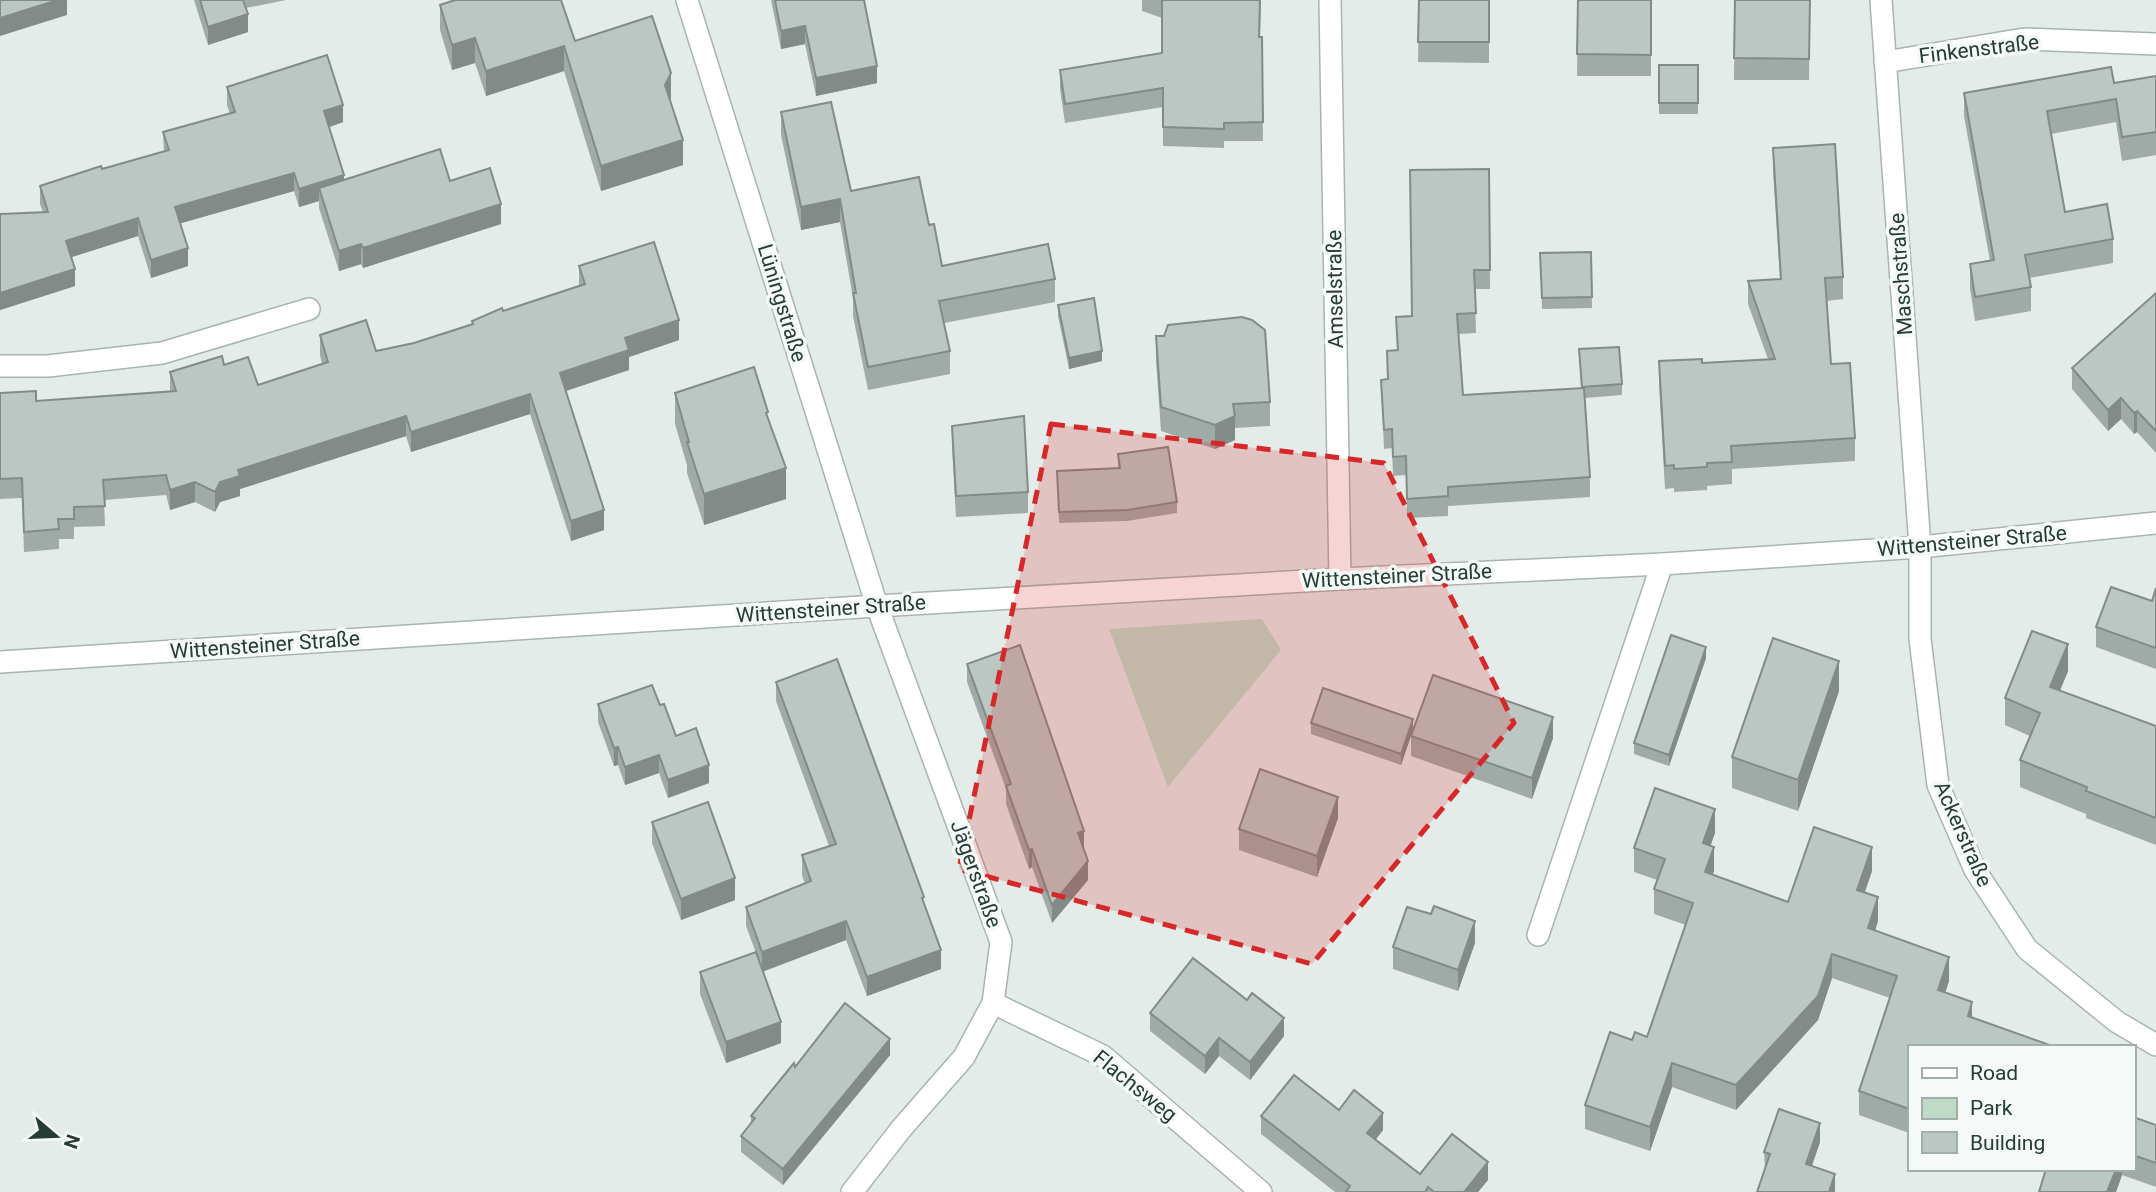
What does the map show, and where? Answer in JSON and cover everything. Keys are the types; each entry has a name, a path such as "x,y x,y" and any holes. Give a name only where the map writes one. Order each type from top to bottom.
{"street":[{"name":"Lüningstraße","path":"687,0 877,606"},
{"name":"Amselstraße","path":"1330,0 1340,579"},
{"name":"Maschstraße","path":"1881,0 1920,547"},
{"name":"Finkenstraße","path":"1885,62 2024,38 2156,44"},
{"path":"0,366 48,366 162,353 309,309"},
{"name":"Wittensteiner Straße","path":"0,662 877,606 1340,579 1662,564 1920,547 2156,523"},
{"name":"Ackerstraße","path":"1920,547 1920,639 1938,785 1975,870 2027,949 2117,1022 2156,1045"},
{"path":"1538,934 1662,564"},
{"name":"Jägerstraße","path":"852,1192 901,1129 964,1057 993,1003 1001,942 877,606"},
{"name":"Flachsweg","path":"993,1003 1102,1056 1261,1192"}],"highlighted area":[{"path":"1051,424 1384,463 1514,723 1312,964 959,869"}],"green space":[{"path":"1262,619 1281,650 1168,787 1109,629"}],"building":[{"path":"0,0 58,0 0,18"},
{"path":"200,0 243,0 248,14 208,27"},
{"path":"455,0 561,0 575,41 652,16 671,73 665,85 683,140 601,166 564,46 486,71 475,38 452,45 440,5"},
{"path":"775,0 864,0 877,66 816,78 805,26 781,31"},
{"path":"1162,0 1260,0 1263,122 1224,123 1224,129 1163,127 1163,88 1065,104 1060,70 1162,53"},
{"path":"1419,0 1489,0 1489,42 1418,42"},
{"path":"1578,0 1651,0 1651,55 1577,54"},
{"path":"1735,0 1810,0 1809,59 1734,58"},
{"path":"327,55 343,105 324,111 344,175 299,189 294,173 175,207 188,248 151,260 138,218 66,241 75,269 0,293 0,214 48,212 40,186 101,166 102,169 169,150 163,132 235,112 227,87"},
{"path":"1659,65 1698,65 1698,103 1659,103"},
{"path":"2111,67 2114,83 2156,76 2156,132 2122,137 2116,99 2047,111 2065,212 2107,204 2113,239 2025,255 2031,287 1975,297 1970,264 1994,260 1964,93"},
{"path":"831,102 851,191 919,177 929,225 934,224 942,266 1048,244 1055,279 939,301 950,351 868,367 853,293 856,293 840,199 801,207 781,112"},
{"path":"1835,144 1843,277 1825,278 1831,364 1850,363 1855,438 1731,446 1732,462 1674,469 1674,465 1665,466 1659,361 1702,359 1702,363 1775,359 1748,281 1781,279 1773,148"},
{"path":"440,149 450,181 490,168 501,204 363,248 361,244 339,251 319,188"},
{"path":"1489,169 1490,270 1474,270 1476,313 1457,314 1463,395 1584,388 1590,477 1448,487 1448,496 1407,499 1406,456 1393,457 1392,429 1384,430 1381,380 1388,379 1387,351 1398,350 1396,317 1412,316 1410,170"},
{"path":"654,242 679,320 625,338 629,350 560,373 604,510 571,521 530,394 411,432 406,416 238,470 240,476 220,482 215,492 195,482 170,490 166,475 103,480 105,506 74,507 74,519 58,519 59,529 24,532 22,478 0,479 0,393 36,391 36,401 176,391 170,372 222,356 224,365 248,357 258,385 328,362 320,335 366,320 376,351 414,343 473,324 472,321 502,308 503,311 585,284 579,266"},
{"path":"1591,252 1592,297 1542,298 1540,253"},
{"path":"2156,293 2156,431 2121,398 2108,410 2072,368"},
{"path":"1094,298 1102,351 1069,358 1058,305"},
{"path":"1242,317 1252,320 1265,330 1270,402 1233,404 1235,416 1215,425 1161,407 1156,336 1164,336 1168,325"},
{"path":"1619,347 1622,384 1582,387 1579,349"},
{"path":"754,367 768,412 766,413 786,468 704,494 675,393"},
{"path":"1024,416 1028,492 956,496 952,426"},
{"path":"1168,447 1177,502 1127,510 1059,512 1057,471 1120,468 1118,454"},
{"path":"2111,587 2152,601 2156,588 2156,648 2096,627"},
{"path":"2032,631 2068,644 2050,687 2156,726 2156,818 2086,791 2087,787 2020,760 2040,713 2005,698"},
{"path":"1671,635 1706,647 1669,755 1634,743"},
{"path":"1773,638 1839,661 1798,780 1732,757"},
{"path":"1020,645 1084,831 1078,833 1088,861 1052,905 1006,786 1011,784 967,664"},
{"path":"837,659 941,950 867,977 846,921 762,952 746,907 811,881 802,855 836,844 776,682"},
{"path":"1433,675 1553,717 1532,778 1411,736"},
{"path":"652,685 660,705 664,704 676,736 696,728 709,765 668,780 659,755 625,767 618,747 614,748 598,704"},
{"path":"1323,688 1413,719 1401,754 1311,723"},
{"path":"1260,769 1338,797 1317,856 1239,829"},
{"path":"1655,788 1715,809 1703,843 1714,847 1705,872 1788,902 1814,827 1872,847 1857,890 1878,897 1868,928 1949,957 1938,990 1972,1002 1968,1016 2049,1045 1908,1045 1908,1109 1859,1091 1897,976 1832,954 1818,996 1736,1085 1672,1063 1650,1127 1585,1105 1610,1032 1632,1040 1635,1032 1647,1037 1693,903 1654,889 1665,859 1634,848"},
{"path":"708,802 735,878 681,899 652,822"},
{"path":"1434,906 1475,921 1458,970 1393,947 1407,907 1431,914"},
{"path":"756,952 781,1022 726,1042 700,972"},
{"path":"1193,958 1247,1000 1252,993 1284,1018 1250,1062 1219,1038 1205,1056 1150,1013"},
{"path":"845,1003 890,1039 783,1169 741,1136 755,1118 751,1116 794,1063 795,1067"},
{"path":"1294,1075 1339,1110 1354,1090 1383,1113 1367,1133 1420,1174 1452,1134 1488,1162 1464,1192 1434,1192 1428,1187 1425,1192 1346,1192 1350,1186 1261,1116"},
{"path":"1779,1109 1820,1123 1806,1164 1835,1174 1829,1192 1757,1192 1770,1154 1764,1152"},
{"path":"2135,1118 2156,1125 2156,1163 2135,1156"},
{"path":"2045,1171 2115,1171 2107,1192 2039,1192"}]}
